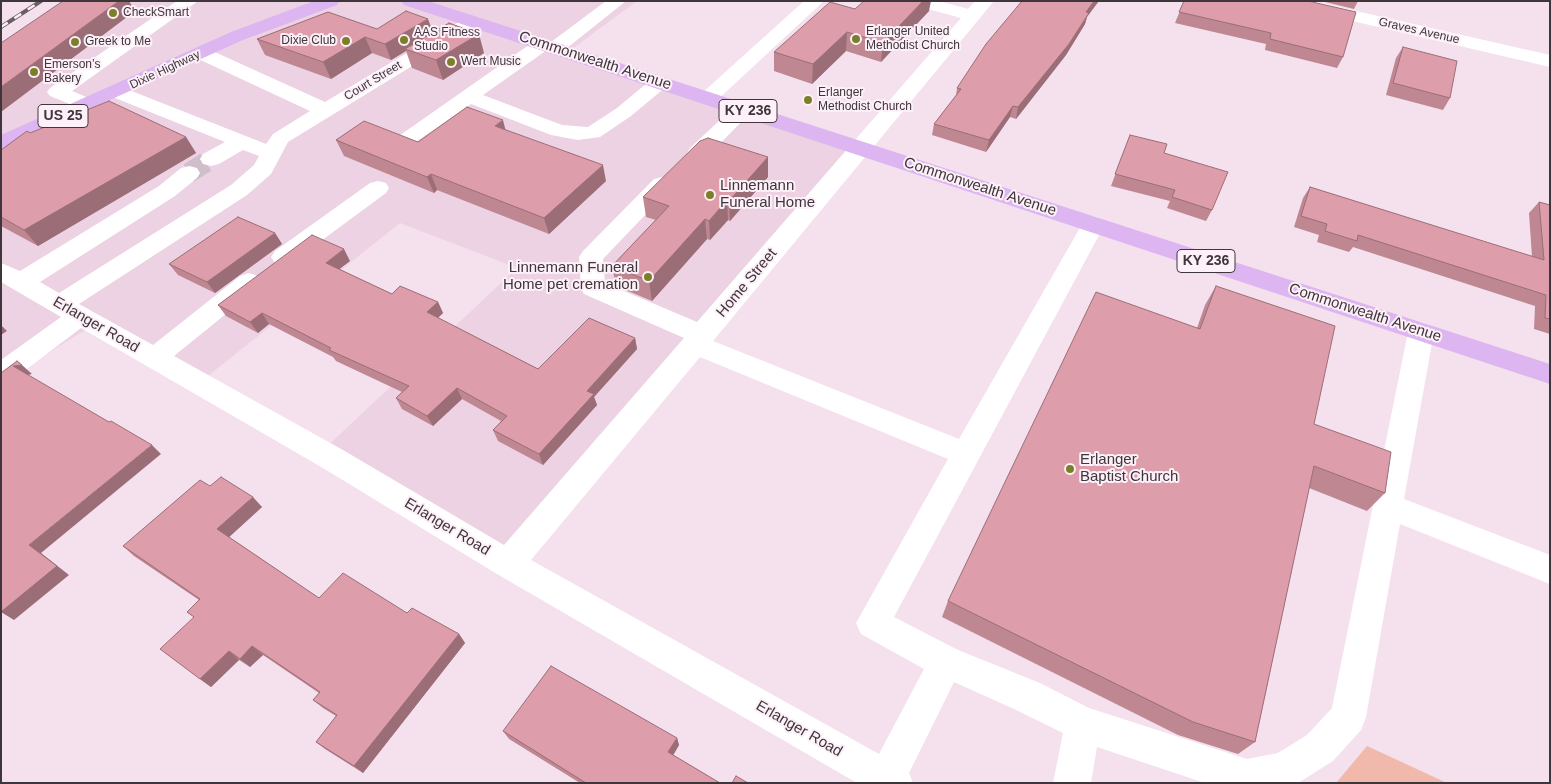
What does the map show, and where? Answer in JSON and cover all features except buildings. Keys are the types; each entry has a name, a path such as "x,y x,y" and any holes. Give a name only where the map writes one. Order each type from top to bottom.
{"main road":[{"name":"Dixie Highway","path":"1,143 260,26 331,1"},
{"name":"Commonwealth Avenue","path":"410,1 1550,374"}],"street":[{"path":"89,104 57,92 189,1"},
{"path":"708,98 815,1"},
{"path":"919,1 979,8"},
{"name":"Graves Avenue","path":"1288,1 1550,61"},
{"path":"584,4 612,5"},
{"path":"404,142 469,96 612,5"},
{"name":"Home Street","path":"508,564 979,8"},
{"name":"Court Street","path":"1,374 70,310 239,190 263,169 280,138 473,22"},
{"path":"201,53 325,110"},
{"path":"469,96 558,131 585,134 593,133 624,112 660,82"},
{"path":"117,92 272,154"},
{"path":"698,153 743,109"},
{"path":"211,160 241,142"},
{"path":"11,276 167,191 189,173"},
{"path":"662,184 591,257 593,288 699,340 966,454"},
{"path":"154,358 236,292 378,188"},
{"path":"1093,224 873,623 946,662 1027,696 1083,724 1248,778 1284,770 1320,748 1348,717 1421,332"},
{"name":"Erlanger Road","path":"11,276 333,459 508,564 879,778"},
{"path":"1388,506 1550,570"},
{"path":"879,778 946,662"},
{"path":"1072,783 1083,724"}],"shaded area":[{"path":"68,1 637,1 568,52 862,148 508,564 321,452 517,268 400,223 199,383 95,324 1,382 1,45"},
{"path":"1367,746 1447,783 1336,783"}],"tunnel":[{"path":"189,173 211,159"}],"railway":[{"path":"1,27 41,1"}],"place":[{"name":"CheckSmart","path":"113,13"},
{"name":"Erlanger United Methodist Church","path":"856,39"},
{"name":"AAS Fitness Studio","path":"404,40"},
{"name":"Dixie Club","path":"346,41"},
{"name":"Greek to Me","path":"75,42"},
{"name":"Wert Music","path":"451,62"},
{"name":"Emerson’s Bakery","path":"34,72"},
{"name":"Erlanger Methodist Church","path":"808,100"},
{"name":"Linnemann Funeral Home","path":"710,195"},
{"name":"Linnemann Funeral Home pet cremation","path":"648,277"},
{"name":"Erlanger Baptist Church","path":"1070,469"}]}
